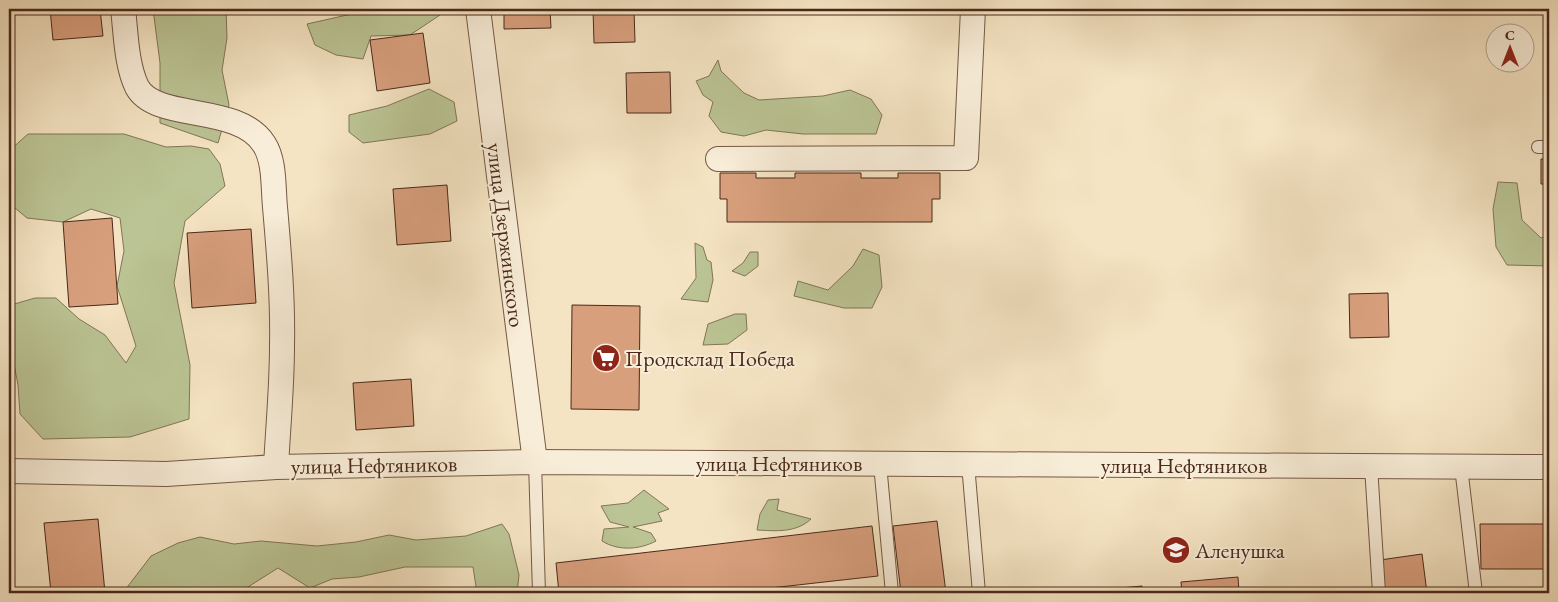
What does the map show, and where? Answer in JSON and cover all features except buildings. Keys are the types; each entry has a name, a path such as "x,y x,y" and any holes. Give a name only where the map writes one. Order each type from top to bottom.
{"street":[{"path":"123,9 129,56 138,88 149,98 164,106 216,116 248,129 256,134 265,146 271,162 280,256 282,347 276,467"},
{"name":"улица Дзержинского","path":"478,9 535,462"},
{"path":"718,159 966,158 973,9"},
{"name":"улица Нефтяников","path":"9,471 166,474 276,467 535,462 1549,468"}],"lane":[{"path":"535,462 539,593"},
{"path":"880,464 892,593"},
{"path":"968,464 979,593"},
{"path":"1371,466 1378,593"},
{"path":"1461,467 1476,593"}],"green space":[{"path":"153,9 226,9 227,38 222,70 229,105 218,143 160,123 160,63"},
{"path":"374,9 449,9 410,35 371,36 363,59 336,55 315,45 307,24"},
{"path":"718,60 721,71 744,93 759,100 823,96 850,90 871,99 882,115 876,134 803,134 766,130 744,136 721,132 709,116 713,102 703,95 696,81 709,76"},
{"path":"429,89 454,102 457,121 430,134 363,143 349,132 349,115 387,106"},
{"path":"28,134 124,134 166,147 191,146 209,149 220,164 225,186 185,221 174,283 190,365 189,419 130,437 43,439 20,414 18,385 9,338 11,305 35,298 56,298 79,319 105,335 126,363 136,346 117,286 124,251 120,218 91,209 63,222 27,218 9,203 9,151"},
{"path":"1498,182 1517,183 1522,220 1541,238 1549,235 1549,266 1507,265 1496,247 1493,209"},
{"path":"695,243 703,247 707,260 711,262 713,280 708,302 681,299 696,278"},
{"path":"863,249 879,255 882,287 872,308 844,308 794,296 798,281 828,290 853,266"},
{"path":"750,252 758,252 758,266 745,276 732,271 743,263"},
{"path":"735,314 746,314 747,330 728,344 703,345 708,324"},
{"path":"644,490 669,509 658,513 662,521 633,527 651,533 656,541 636,548 622,548 602,541 604,529 629,527 610,522 601,506 628,503"},
{"path":"779,499 777,510 811,519 805,524 792,529 778,531 757,530 760,514 768,500"},
{"path":"502,524 509,534 519,575 517,593 477,593 473,567 405,567 359,577 332,579 310,588 278,568 240,592 221,590 187,593 126,593 125,590 151,556 178,543 200,537 234,544 261,541 317,546 356,542 389,535 416,540 466,536"}],"place":[{"name":"Продсклад Победа","path":"606,358"},
{"name":"Аленушка","path":"1176,550"}]}
